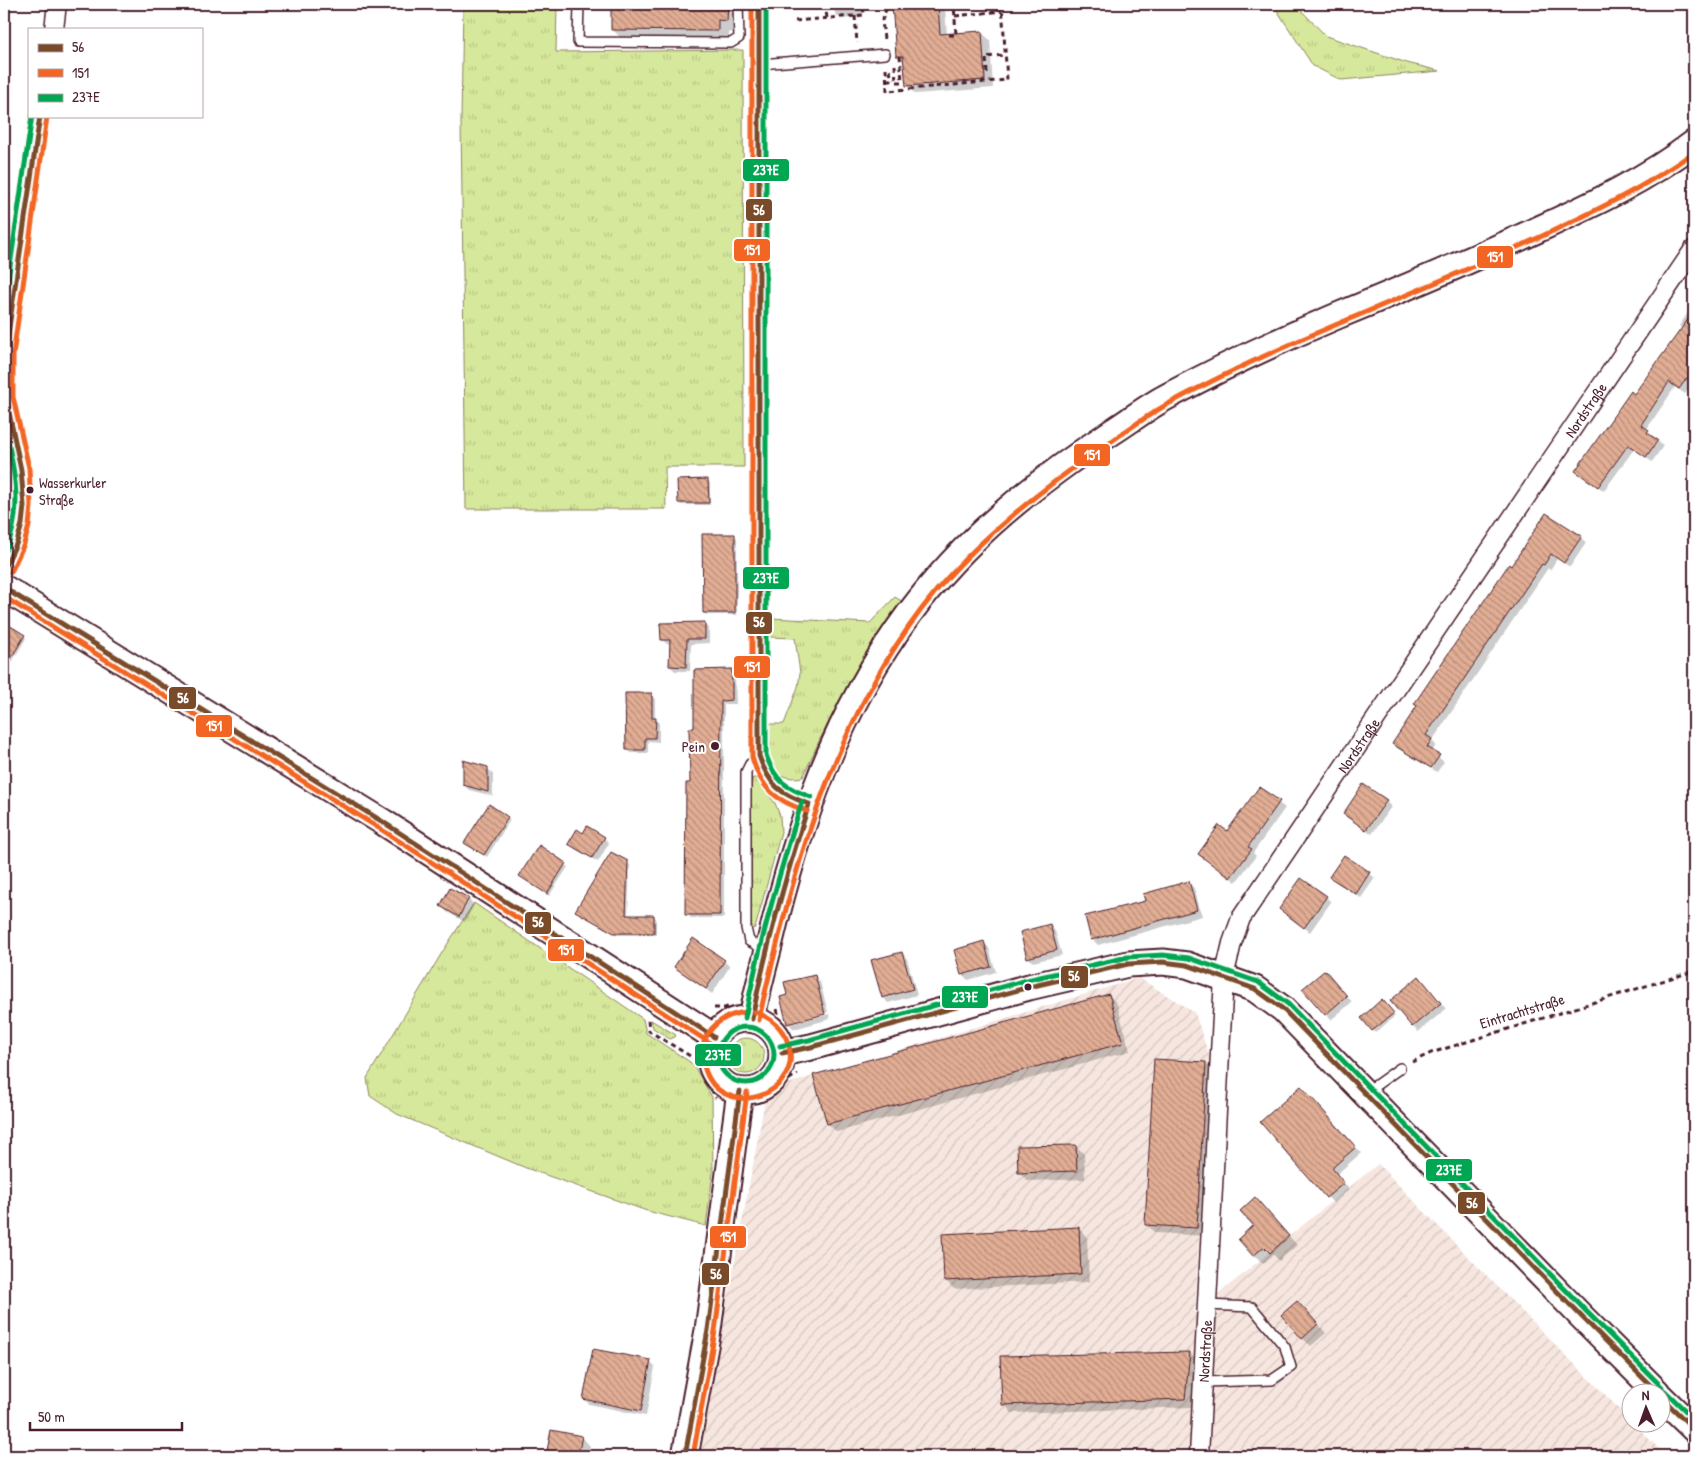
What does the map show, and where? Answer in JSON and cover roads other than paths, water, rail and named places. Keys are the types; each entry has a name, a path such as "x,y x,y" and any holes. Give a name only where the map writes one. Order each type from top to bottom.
{"main road":[{"path":"752,1019 790,860 809,804 842,725 871,670 909,613 967,547 1013,502 1063,465 1167,396 1294,334 1480,256 1588,207 1674,158 1694,143"},
{"path":"4,588 391,828 714,1038"},
{"path":"782,1053 811,1047 1029,986 1128,964 1164,962 1187,965 1224,977 1255,990 1283,1010 1647,1382"},
{"path":"685,1456 749,1099 755,1091 768,1084 778,1073 782,1063 781,1044 772,1029 752,1019 737,1020 723,1026 714,1038 709,1051 710,1065 716,1077 727,1087 749,1099"},
{"path":"1670,1406 1694,1429"}],"street":[{"path":"54,28 57,4"},
{"path":"759,4 760,756 764,773 775,787 790,799 809,804"},
{"path":"4,569 18,541 22,525 24,498 6,397 4,361 40,118"},
{"name":"Nordstraße","path":"1199,1456 1224,977 1232,943 1241,918 1694,249"}],"lane":[{"path":"578,4 578,42 721,43 731,43 739,38 738,4"},
{"path":"760,64 858,56 887,57"},
{"path":"760,756 750,764 746,772 746,928 749,941 767,951"},
{"path":"1365,1093 1400,1068"},
{"path":"1203,1382 1272,1380 1291,1367 1285,1347 1252,1307 1207,1305"}],"place":[{"name":"Wasserkurler Straße","path":"30,490"},
{"name":"Pein","path":"715,746"}]}
